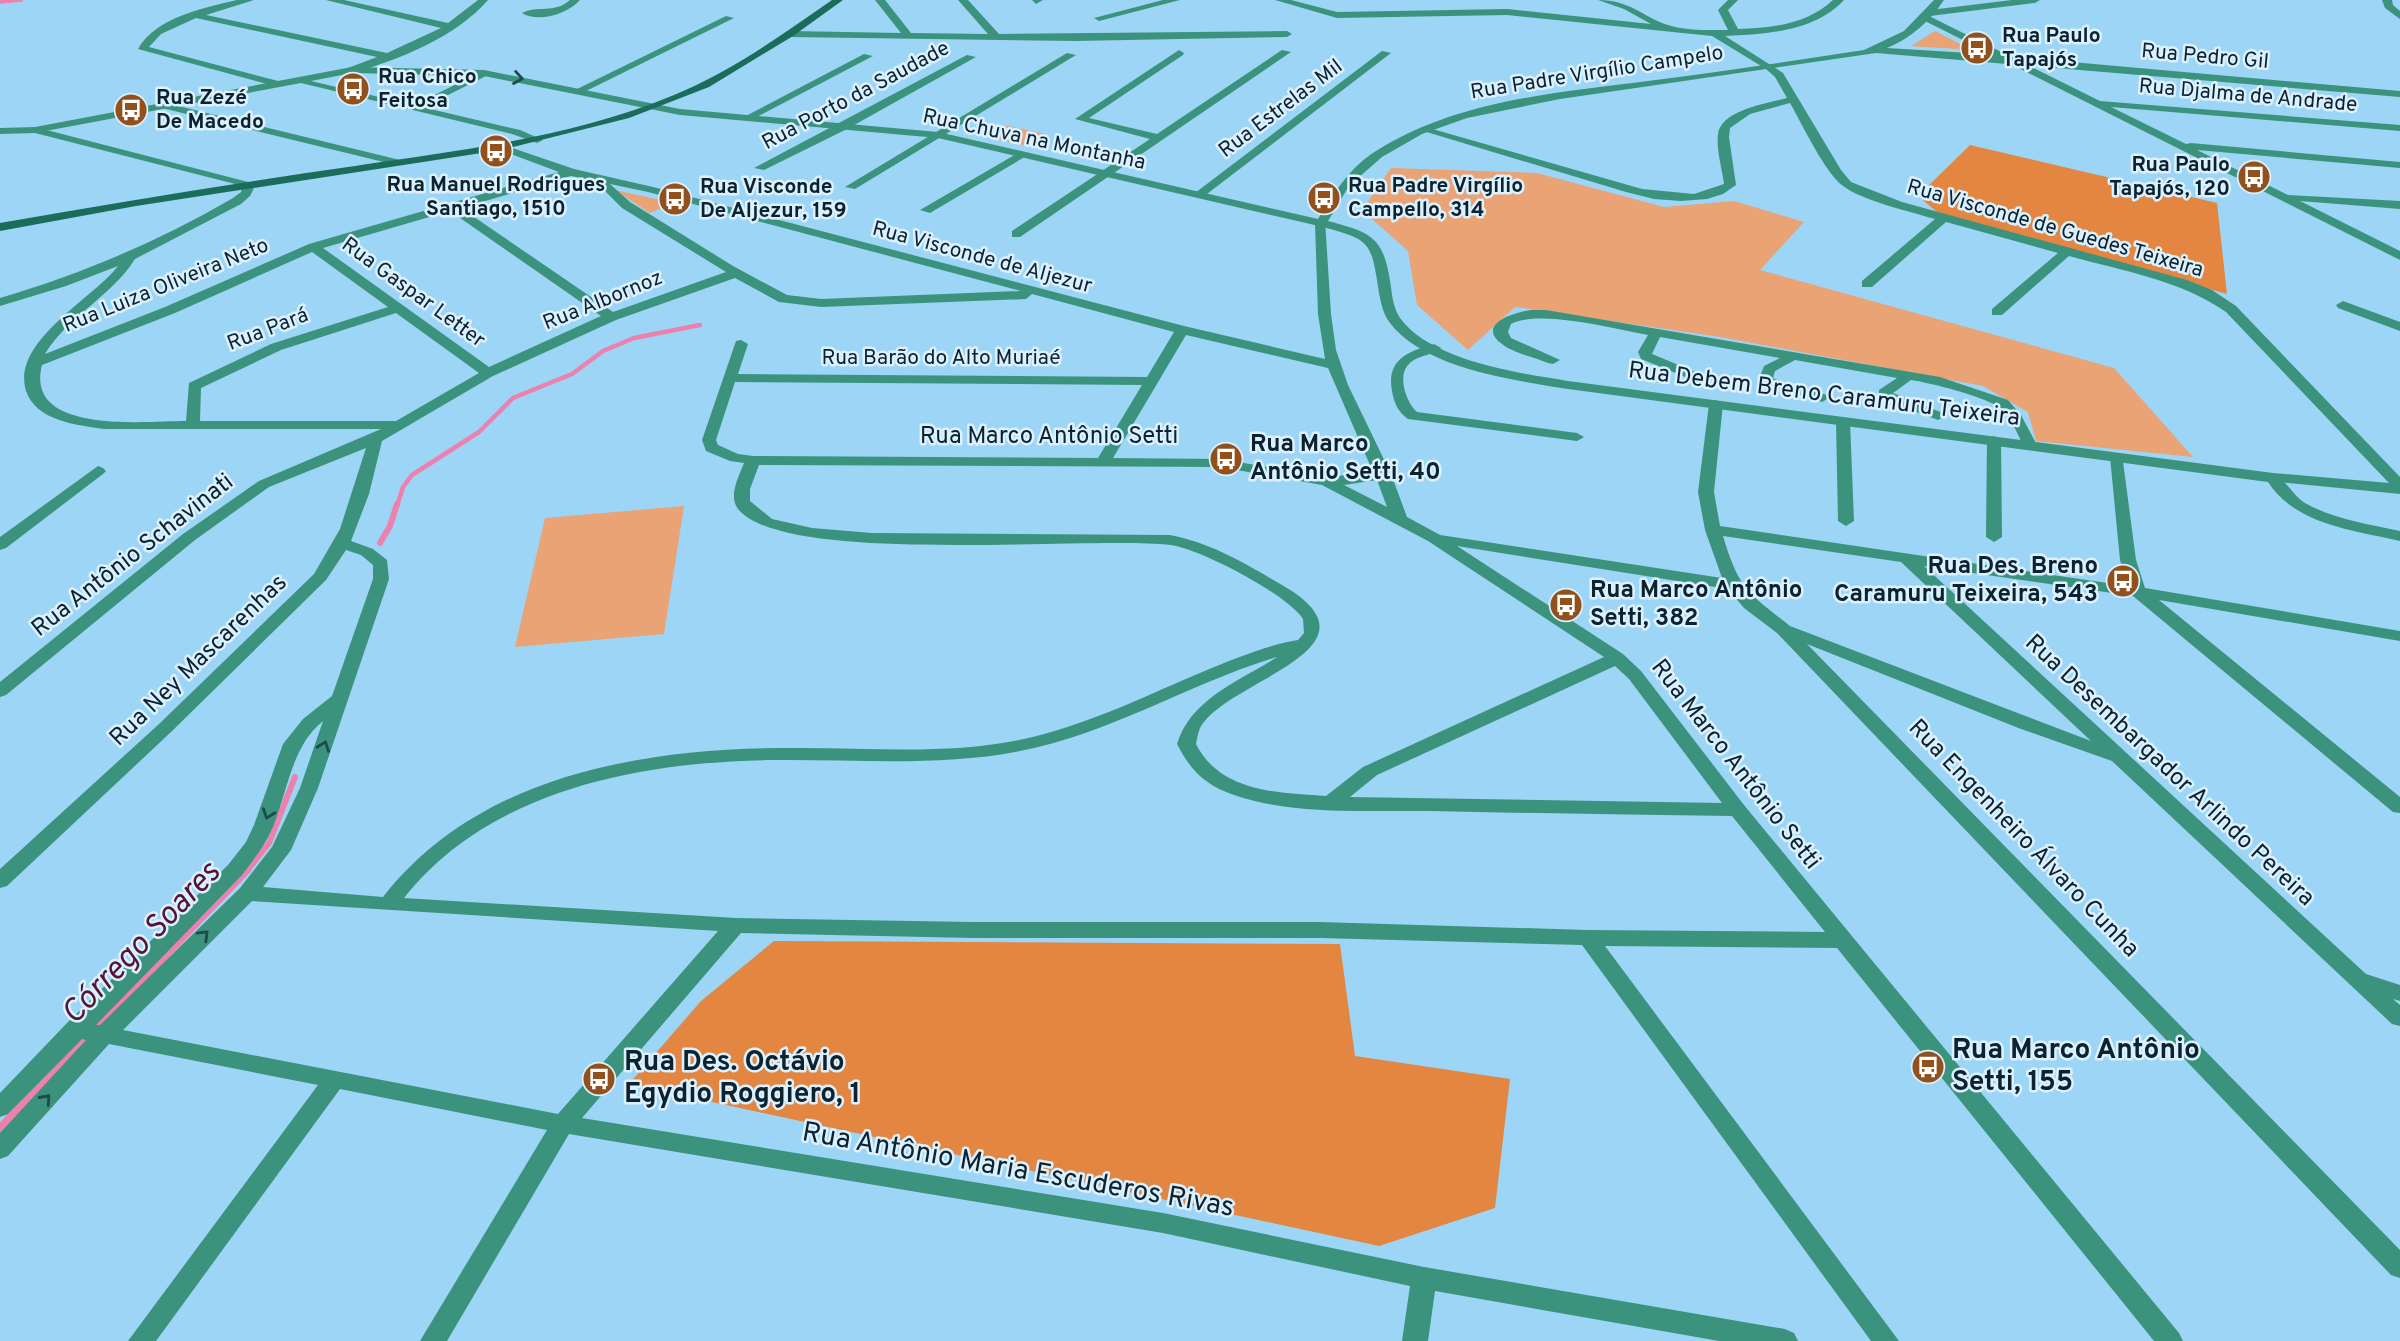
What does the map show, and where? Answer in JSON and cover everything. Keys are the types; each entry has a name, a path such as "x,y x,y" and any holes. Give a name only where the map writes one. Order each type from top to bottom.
{"main road":[{"path":"0,227 65,213 537,140 652,107 705,85 790,34 838,0"}],"street":[{"path":"249,0 156,32 148,38 143,49 278,84"},
{"path":"331,0 451,26"},
{"path":"0,131 35,130 352,70 451,26 469,15 484,0"},
{"path":"527,13 559,11 570,7 575,0"},
{"path":"880,0 907,34"},
{"path":"963,0 995,36"},
{"path":"1099,18 1175,0"},
{"path":"1280,0 1327,14 1507,12 1714,33 1735,33 1806,22 1822,15 1839,0"},
{"path":"1300,7 1326,0"},
{"path":"1603,0 1627,7 1668,29"},
{"path":"1627,7 1637,0"},
{"path":"1733,0 1723,10 1735,33"},
{"path":"1872,51 1919,27 1939,0"},
{"path":"1957,0 1984,6"},
{"path":"1928,16 2035,0"},
{"path":"2387,0 2388,6 2400,16"},
{"path":"198,16 386,56"},
{"path":"1928,16 2092,102 2396,252"},
{"path":"578,91 729,18"},
{"path":"1714,33 1770,67"},
{"path":"790,34 1075,38 1287,34"},
{"name":"Rua Pedro Gil","path":"1872,51 2007,59 2400,94"},
{"name":"Rua Padre Virgílio Campelo","path":"1321,223 1337,192 1353,174 1398,142 1445,122 1520,103 1872,51"},
{"path":"1016,234 1286,52"},
{"path":"1160,138 1080,119 1179,53"},
{"name":"Rua Estrelas Mil","path":"1199,195 1386,54"},
{"path":"851,187 1071,55"},
{"path":"747,118 868,56"},
{"name":"Rua Porto da Saudade","path":"760,168 843,127 971,57"},
{"name":"Rua Visconde de Guedes Teixeira","path":"1770,67 1794,99 1836,172 1847,184 1866,194 1943,218 2182,283 2207,293 2231,309 2400,487"},
{"name":"Rua Chuva na Montanha","path":"352,70 484,73 652,107 938,135 1321,223"},
{"path":"414,107 484,73"},
{"path":"298,81 516,132 537,140"},
{"path":"1425,130 1630,190 1660,195 1698,196 1723,190 1730,185 1723,137 1725,127 1746,113 1794,99"},
{"name":"Rua Djalma de Andrade","path":"2092,102 2400,128"},
{"path":"162,105 396,162"},
{"path":"0,302 70,282 129,258 232,204 246,194 250,184 35,130"},
{"path":"2178,144 2400,165"},
{"name":"Rua Visconde de Aljezur","path":"501,147 571,172 1182,330 1333,365"},
{"path":"926,210 1022,155"},
{"name":"Rua Luiza Oliveira Neto","path":"35,363 170,310 313,247 376,226 571,172"},
{"path":"598,177 611,194 626,205 777,296 801,303 1044,295"},
{"path":"2281,196 2400,205"},
{"path":"452,207 611,317"},
{"path":"1867,284 1943,218"},
{"path":"1321,223 1327,341 1333,365 1383,474 1399,518"},
{"name":"Rua Debem Breno Caramuru Teixeira","path":"1321,223 1356,233 1376,245 1381,252 1388,309 1404,331 1463,361 1513,376 2273,478 2400,487"},
{"name":"Rua Gaspar Letter","path":"313,247 488,373"},
{"path":"1997,312 2066,252"},
{"path":"129,258 121,271 93,300 40,349 31,380 34,397 51,413 74,421 104,425 399,425"},
{"name":"Rua Albornoz","path":"488,373 611,317 736,273"},
{"path":"2343,305 2400,327"},
{"name":"Rua Pará","path":"193,425 194,386 276,347 397,308"},
{"path":"1553,360 1506,341 1502,336 1502,326 1507,318 1535,313 1656,331 1935,380 2003,403 2014,415 2030,444"},
{"path":"1104,461 1182,330"},
{"path":"1656,331 1645,352 1646,356 1700,379"},
{"name":"Rua Marco Antônio Setti","path":"741,344 709,440 711,448 722,454 753,460 1220,463 1326,481 1434,538 1617,658 1650,691 1737,810 2171,1341"},
{"path":"1434,348 1399,364 1396,369 1394,377 1402,406 1412,416 1577,437"},
{"path":"1759,350 1769,369"},
{"path":"1793,356 1769,369 1765,375 1772,383 1822,398"},
{"name":"Rua Antônio Schavinati","path":"0,691 235,503 264,484 375,439 488,373"},
{"path":"1908,376 1884,395 1938,416"},
{"name":"Rua Barão do Alto Muriaé","path":"730,378 1152,380"},
{"name":"Rua Engenheiro Álvaro Cunha","path":"1716,404 1706,492 1713,530 1733,585 1750,604 1783,629 2400,1267"},
{"path":"1843,421 1846,522"},
{"name":"Rua Ney Mascarenhas","path":"0,881 264,634 320,577 343,544 375,439"},
{"path":"1994,440 1994,537"},
{"path":"2117,457 2128,560 2138,592 2400,807"},
{"path":"753,460 744,486 744,508 757,517 780,526 827,535 893,539 1097,537 1173,540 1201,548 1285,593 1310,617 1308,637 1199,717 1186,738 1187,752 1210,776 1228,786 1268,797 1330,803 1737,810"},
{"path":"0,545 98,471"},
{"path":"1326,481 1359,480 1383,474"},
{"path":"2273,478 2285,495 2298,506 2316,514 2400,536"},
{"path":"1713,530 2138,592 2395,638"},
{"path":"1434,538 1733,585"},
{"path":"0,1108 247,893 281,850 309,788 382,570 381,563 367,552 343,544"},
{"name":"Rua Desembargador Arlindo Pereira","path":"1906,558 2400,1018"},
{"path":"1783,629 2026,725 2123,758"},
{"path":"387,904 416,869 439,849 490,817 557,787 611,772 673,761 772,754 964,754 1021,745 1073,732 1308,637"},
{"path":"1330,803 1370,771 1617,658"},
{"path":"0,1149 89,1033 235,870 254,845 264,825 292,744 309,723 341,698"},
{"path":"247,893 736,925 972,930 1320,930 1843,940"},
{"path":"433,1341 564,1124 736,925"},
{"path":"1588,937 1886,1341"},
{"path":"2354,978 2400,993"},
{"name":"Rua Antônio Maria Escuderos Rivas","path":"89,1033 564,1124 1163,1223 1424,1278 1785,1341"},
{"path":"141,1341 335,1079"},
{"path":"1415,1341 1424,1278"}],"shaded area":[{"path":"1935,31 1972,50 1911,46"},
{"path":"1003,125 1046,134 1028,146 985,137"},
{"path":"1970,145 2217,203 2227,294 1937,212 1918,196"},
{"path":"1391,168 1537,173 1664,207 1734,201 1804,222 1760,270 2114,368 2193,457 2036,441 2028,412 1983,386 1720,337 1515,307 1468,350 1417,305 1408,251 1362,210"},
{"path":"615,190 674,203 650,213"},
{"path":"684,506 664,634 515,647 545,518"},
{"path":"774,941 1340,944 1355,1056 1510,1079 1495,1208 1379,1246 629,1084 701,1001"}],"waterway":[{"path":"0,2 21,0"},
{"name":"Córrego Soares","path":"397,506 403,487 412,475 479,432 513,398 572,374 603,351 634,338 700,325"},
{"name":"Córrego Soares","path":"380,543 390,526 397,504"},
{"name":"Córrego Soares","path":"246,872 269,843 295,777"},
{"name":"Córrego Soares","path":"0,1128 247,870"}],"place":[{"name":"Rua Paulo Tapajós","path":"1977,48"},
{"name":"Rua Chico Feitosa","path":"353,89"},
{"name":"Rua Zezé De Macedo","path":"131,110"},
{"name":"Rua Manuel Rodrigues Santiago, 1510","path":"496,151"},
{"name":"Rua Paulo Tapajós, 120","path":"2254,177"},
{"name":"Rua Padre Virgílio Campello, 314","path":"1324,198"},
{"name":"Rua Visconde De Aljezur, 159","path":"675,199"},
{"name":"Rua Marco Antônio Setti, 40","path":"1226,459"},
{"name":"Rua Des. Breno Caramuru Teixeira, 543","path":"2123,581"},
{"name":"Rua Marco Antônio Setti, 382","path":"1566,605"},
{"name":"Rua Marco Antônio Setti, 155","path":"1928,1067"},
{"name":"Rua Des. Octávio Egydio Roggiero, 1","path":"599,1079"}]}
